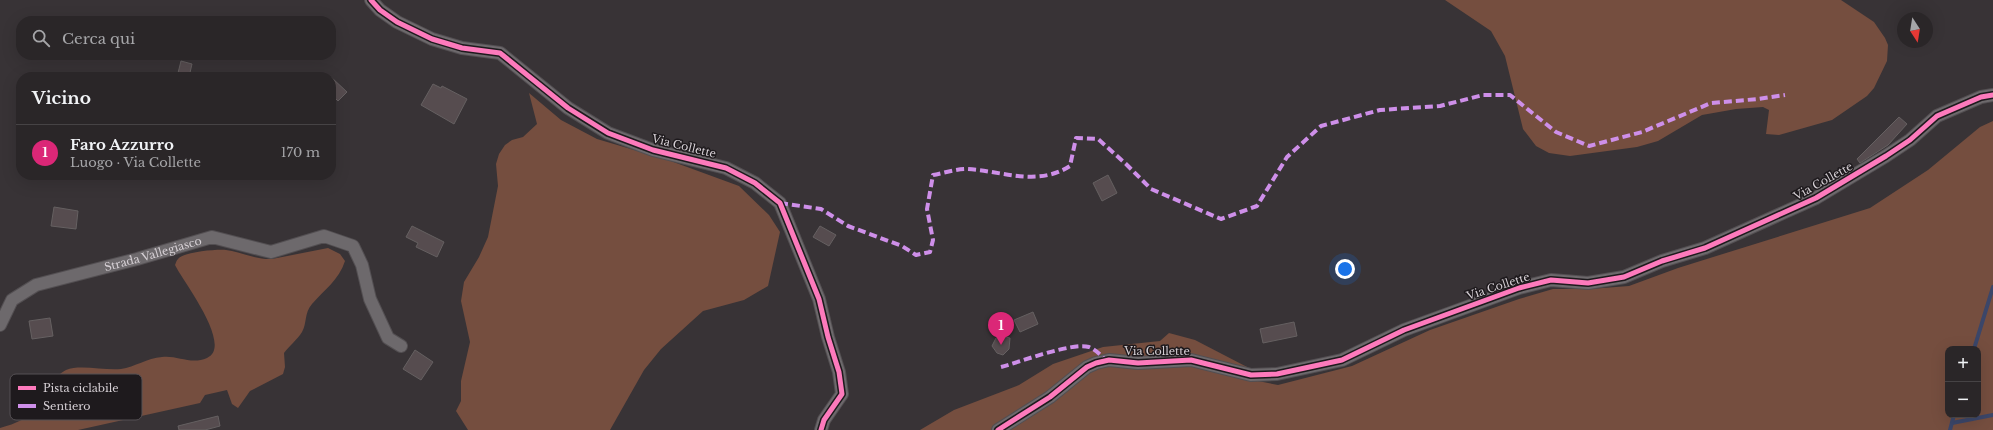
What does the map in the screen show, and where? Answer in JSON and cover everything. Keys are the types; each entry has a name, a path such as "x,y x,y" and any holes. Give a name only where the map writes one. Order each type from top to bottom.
{"street":[{"name":"Via Collette","path":"372,0 380,10 397,22 432,39 462,48 500,53 568,108 608,132 653,150 726,168 755,183 780,203 819,299 839,372 842,394 824,420 821,430"},
{"name":"Via Collette","path":"998,430 1050,397 1087,367 1096,363 1109,360 1138,363 1191,360 1251,375 1277,374 1342,360 1404,330 1519,288 1551,280 1588,283 1624,277 1662,261 1705,248 1816,198 1910,140 1937,116 1981,96 1993,95"},
{"name":"Strada Vallegiasco","path":"0,326 12,300 36,285 137,259 212,237 270,252 324,236 352,246 362,265 370,299 388,338 401,346"}],"shaded area":[{"path":"1445,0 1841,0 1874,22 1888,45 1887,61 1874,88 1867,96 1832,120 1779,135 1766,134 1769,110 1763,107 1736,109 1702,115 1658,141 1637,147 1570,156 1549,153 1536,146 1523,129 1505,56 1491,31"},
{"path":"529,93 561,120 597,139 668,160 739,186 769,215 780,232 768,286 744,300 703,311 661,349 644,370 610,430 468,430 456,411 461,401 461,381 470,342 461,301 464,282 479,257 488,237 498,186 496,164 499,154 505,145 512,140 523,137 537,124"},
{"path":"1993,121 1993,430 920,430 954,410 1019,385 1053,364 1103,347 1160,341 1169,333 1195,340 1249,368 1258,381 1278,385 1352,366 1430,330 1519,299 1553,289 1590,289 1629,286 1678,268 1870,208 1928,170 1980,127"},
{"path":"328,248 340,254 345,261 339,274 309,307 305,326 302,332 284,353 285,367 283,374 250,391 238,408 232,404 227,390 205,395 200,403 142,416 142,374 60,374 72,368 121,369 162,357 173,357 195,361 207,358 214,351 214,341 211,327 175,265 177,260 186,254 222,250 272,259"},
{"path":"21,420 123,420 78,430 0,430 0,428"}],"building":[{"path":"181,61 192,64 190,72 178,72"},
{"path":"336,82 347,92 338,101 336,99"},
{"path":"433,84 441,88 442,86 467,99 454,124 421,105"},
{"path":"1899,117 1907,124 1888,145 1860,163 1857,159"},
{"path":"1108,175 1117,193 1102,201 1093,183"},
{"path":"54,207 78,211 76,229 51,226"},
{"path":"412,226 444,242 437,257 416,247 418,243 406,237"},
{"path":"820,226 836,235 829,246 813,237"},
{"path":"1033,312 1038,324 1020,332 1014,320"},
{"path":"50,318 53,336 32,339 29,321"},
{"path":"1294,322 1297,336 1263,343 1260,329"},
{"path":"1001,336 1010,338 1009,349 1003,355 997,353 992,346 996,338"},
{"path":"415,350 433,362 421,380 403,369"},
{"path":"218,416 220,426 205,430 179,430 178,426"}],"waterway":[{"path":"1975,346 1993,287"},
{"path":"1952,423 1993,415"},
{"path":"1950,430 1953,418"}],"marked path":[{"path":"780,203 821,209 848,226 902,246 916,255 930,252 933,240 927,209 933,175 954,170 967,169 1020,176 1045,176 1070,166 1076,138 1098,139 1151,189 1221,219 1257,206 1287,157 1321,126 1380,110 1440,106 1483,95 1510,95 1556,132 1589,146 1642,132 1711,103 1785,95"},
{"path":"1001,367 1046,353 1081,346 1089,347 1106,361"}],"cycle path":[{"path":"371,0 380,10 397,22 432,39 462,48 500,53 568,108 608,133 653,150 726,168 755,183 780,203 819,299 828,337 839,372 842,394 824,420 821,430"},
{"path":"998,430 1050,397 1087,367 1096,363 1109,360 1138,363 1191,360 1251,375 1277,374 1342,360 1404,330 1519,288 1551,280 1588,283 1624,277 1662,261 1705,248 1816,198 1910,140 1937,116 1981,97 1993,95"}],"place":[{"name":"Faro Azzurro","path":"1001,345"}]}
